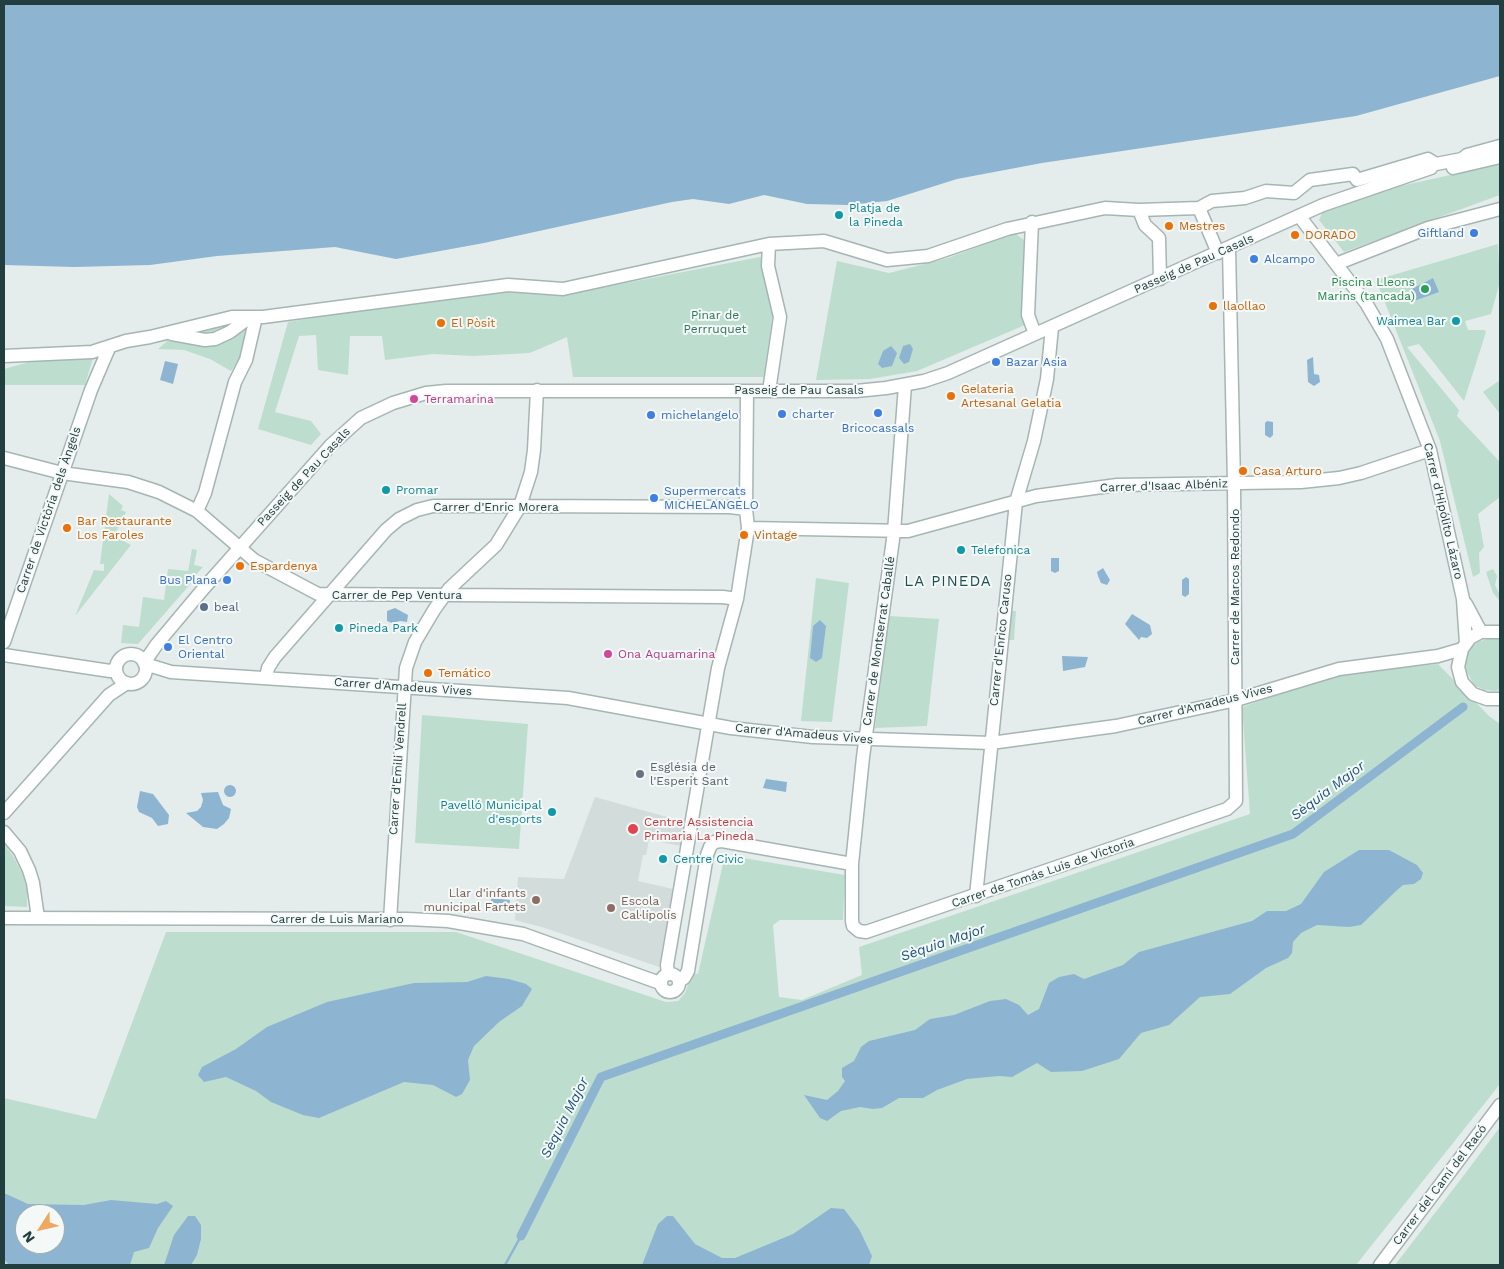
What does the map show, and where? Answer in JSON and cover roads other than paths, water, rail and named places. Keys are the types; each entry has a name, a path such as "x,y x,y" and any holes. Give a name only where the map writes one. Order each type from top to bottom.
{"street":[{"path":"4,356 92,352 126,341 232,317 253,317 508,285 563,289 769,244 824,241 887,260 928,256 1032,222 1106,208 1139,210 1199,208 1212,201 1245,198 1266,191 1294,193 1310,180 1353,174 1357,180 1428,159 1436,164 1462,159 1467,155 1500,146"},
{"name":"Passeig de Pau Casals","path":"144,668 155,647 239,548 331,445 349,427 370,413 394,403 426,393 465,390 869,390 905,385 948,373 1300,217 1322,205 1428,167 1445,170 1500,157"},
{"path":"1199,208 1224,251"},
{"path":"1336,264 1428,228 1500,209"},
{"path":"1139,210 1145,226 1160,238 1160,279"},
{"name":"Carrer d'Hipólito Lázaro","path":"1300,217 1366,303 1387,339 1430,450 1463,600 1464,646 1458,667"},
{"path":"1032,222 1028,315 1035,334"},
{"path":"769,244 768,266 780,317 769,391"},
{"name":"Carrer de Marcos Redondo","path":"1224,251 1234,483 1237,794 1233,805"},
{"path":"197,511 205,493 235,382 246,360 253,317"},
{"name":"Carrer d'Enrico Caruso","path":"976,896 1016,502 1034,442 1047,379 1052,327"},
{"name":"Carrer de Victòria dels Àngels","path":"4,642 108,348"},
{"name":"Carrer de Montserrat Caballé","path":"853,926 852,864 866,740 894,532 905,385"},
{"name":"Carrer d'Emili Vendrell","path":"390,920 404,672 413,646 426,621 444,596 496,545 520,506 533,461 537,390"},
{"path":"746,391 746,509 748,528 737,599 722,649 667,965 669,979 684,978 688,971 708,855 712,843 722,840 852,864"},
{"name":"Carrer d'Isaac Albéniz","path":"748,528 908,531 1036,496 1117,485 1301,482 1339,478 1362,473 1430,450"},
{"name":"Carrer de Pep Ventura","path":"4,458 62,474 139,485 170,496 197,511 239,548 262,565 310,591 328,595 714,597 737,599"},
{"name":"Carrer d'Enric Morera","path":"266,678 272,662 328,595 390,526 411,512 433,506 730,507 746,509"},
{"name":"Carrer d'Hipólito Lázaro","path":"1463,600 1481,632"},
{"path":"1481,632 1500,632"},
{"name":"Carrer d'Amadeus Vives","path":"144,668 162,671 573,698 709,724 781,734 866,740 991,742 1116,726 1236,700 1339,669 1438,656 1464,646 1481,632"},
{"path":"155,647 162,671"},
{"name":"Passeig de Pau Casals","path":"133,655 155,647"},
{"path":"4,655 110,668 120,679 127,683"},
{"path":"4,814 111,691 127,683 136,683 144,668 133,655 126,656 110,668"},
{"path":"1438,656 1458,667 1462,682 1472,694 1487,699 1500,699"},
{"path":"110,668 111,691"},
{"name":"Carrer de Tomás Luis de Victoria","path":"853,926 859,931 866,932 976,896 1233,805"},
{"path":"4,832 20,851 29,870 33,883 38,918"},
{"name":"Carrer de Luis Mariano","path":"4,918 454,922 517,933 669,979"},
{"name":"Carrer del Camí del Racó","path":"1380,1265 1500,1105"}],"water":[{"path":"4,4 1500,4 1500,76 1356,116 1042,163 957,179 887,201 848,205 807,204 764,195 729,204 693,199 484,243 396,259 335,247 217,256 150,265 74,267 4,265"},
{"name":"Piscina Lleons Marins (tancada)","path":"1433,278 1439,292 1414,301 1410,290"},
{"path":"910,344 913,349 909,362 904,364 899,358 903,346"},
{"path":"891,346 897,353 892,366 882,368 878,364 883,351"},
{"path":"1313,357 1314,374 1319,375 1320,382 1314,386 1308,382 1307,360"},
{"path":"165,361 178,364 173,384 160,380"},
{"path":"1267,421 1273,422 1273,435 1270,438 1265,435 1265,423"},
{"path":"1051,558 1059,558 1059,571 1055,573 1051,571"},
{"path":"1103,568 1110,580 1107,585 1101,583 1097,572"},
{"path":"1186,577 1189,579 1189,594 1185,597 1182,595 1182,580"},
{"path":"395,608 408,615 407,622 392,623 387,621 387,611"},
{"path":"1132,614 1150,625 1152,634 1147,638 1141,637 1139,640 1125,624"},
{"path":"820,620 826,626 822,658 816,662 810,658 813,626"},
{"path":"1062,656 1088,657 1085,667 1063,671"},
{"path":"766,779 787,782 786,792 763,788"},
{"path":"228,785 232,785 236,791 232,797 228,797 224,793 224,789"},
{"path":"140,791 153,794 169,815 168,824 158,826 152,818 139,812 137,807"},
{"path":"218,792 223,805 231,809 229,818 217,829 203,827 186,813 197,811 201,807 203,800 201,793"},
{"path":"1359,850 1389,850 1417,865 1423,873 1421,879 1414,884 1403,885 1361,925 1349,927 1317,925 1301,933 1293,942 1292,953 1288,958 1266,968 1230,994 1200,997 1169,1025 1141,1033 1119,1059 1082,1071 1051,1072 1037,1063 1012,1077 999,1076 967,1079 937,1090 923,1098 899,1098 882,1108 860,1107 841,1111 827,1121 820,1118 804,1095 827,1100 838,1091 845,1081 842,1077 842,1068 854,1061 861,1047 869,1041 915,1030 930,1019 954,1015 990,1001 1006,999 1019,1005 1028,1015 1039,1009 1049,983 1059,977 1074,974 1084,979 1123,965 1139,952 1252,921 1267,911 1286,911 1301,904 1324,872"},
{"path":"491,898 510,900 509,908 491,906"},
{"path":"486,976 509,979 526,984 532,989 522,1006 499,1022 474,1046 468,1060 470,1080 462,1094 456,1097 433,1085 404,1082 319,1118 303,1115 271,1102 256,1091 226,1077 204,1082 198,1075 202,1067 236,1049 267,1027 327,1002 414,983 467,982"},
{"path":"4,1193 28,1204 15,1204 15,1254 65,1254 65,1205 84,1205 111,1200 157,1204 166,1201 173,1206 158,1228 149,1248 134,1252 130,1265 9,1265 4,1259"},
{"path":"831,1208 844,1209 859,1229 872,1256 869,1265 642,1265 658,1224 667,1216 673,1216 695,1244 722,1258 735,1258 793,1234"},
{"path":"188,1216 195,1216 201,1225 201,1239 197,1255 191,1265 164,1265 174,1235"}],"waterway":[{"name":"Sèquia Major","path":"521,1236 601,1077 1293,834 1463,707"},
{"name":"Sèquia Major","path":"505,1265 521,1236"}],"place":[{"name":"Platja de la Pineda","path":"839,215"},
{"name":"Mestres","path":"1169,226"},
{"name":"Giftland","path":"1474,233"},
{"name":"DORADO","path":"1295,235"},
{"name":"Alcampo","path":"1254,259"},
{"name":"Piscina Lleons Marins (tancada)","path":"1425,289"},
{"name":"llaollao","path":"1213,306"},
{"name":"Waimea Bar","path":"1456,321"},
{"name":"El Pòsit","path":"441,323"},
{"name":"Bazar Asia","path":"996,362"},
{"name":"Gelateria Artesanal Gelatia","path":"951,396"},
{"name":"Terramarina","path":"414,399"},
{"name":"Bricocassals","path":"878,413"},
{"name":"charter","path":"782,414"},
{"name":"michelangelo","path":"651,415"},
{"name":"Casa Arturo","path":"1243,471"},
{"name":"Promar","path":"386,490"},
{"name":"Supermercats MICHELANGELO","path":"654,498"},
{"name":"Bar Restaurante Los Faroles","path":"67,528"},
{"name":"Vintage","path":"744,535"},
{"name":"Telefonica","path":"961,550"},
{"name":"Espardenya","path":"240,566"},
{"name":"Bus Plana","path":"227,580"},
{"name":"beal","path":"204,607"},
{"name":"Pineda Park","path":"339,628"},
{"name":"El Centro Oriental","path":"168,647"},
{"name":"Ona Aquamarina","path":"608,654"},
{"name":"Temático","path":"428,673"},
{"name":"Església de l'Esperit Sant","path":"640,774"},
{"name":"Pavelló Municipal d'esports","path":"552,812"},
{"name":"Centre Assistencia Primaria La Pineda","path":"633,829"},
{"name":"Centre Civic","path":"663,859"},
{"name":"Llar d'infants municipal Fartets","path":"536,900"},
{"name":"Escola Cal·lípolis","path":"611,908"}],"district":[{"name":"LA PINEDA","path":"948,582"}],"park label":[{"name":"Pinar de Perrruquet","path":"715,322"}]}
